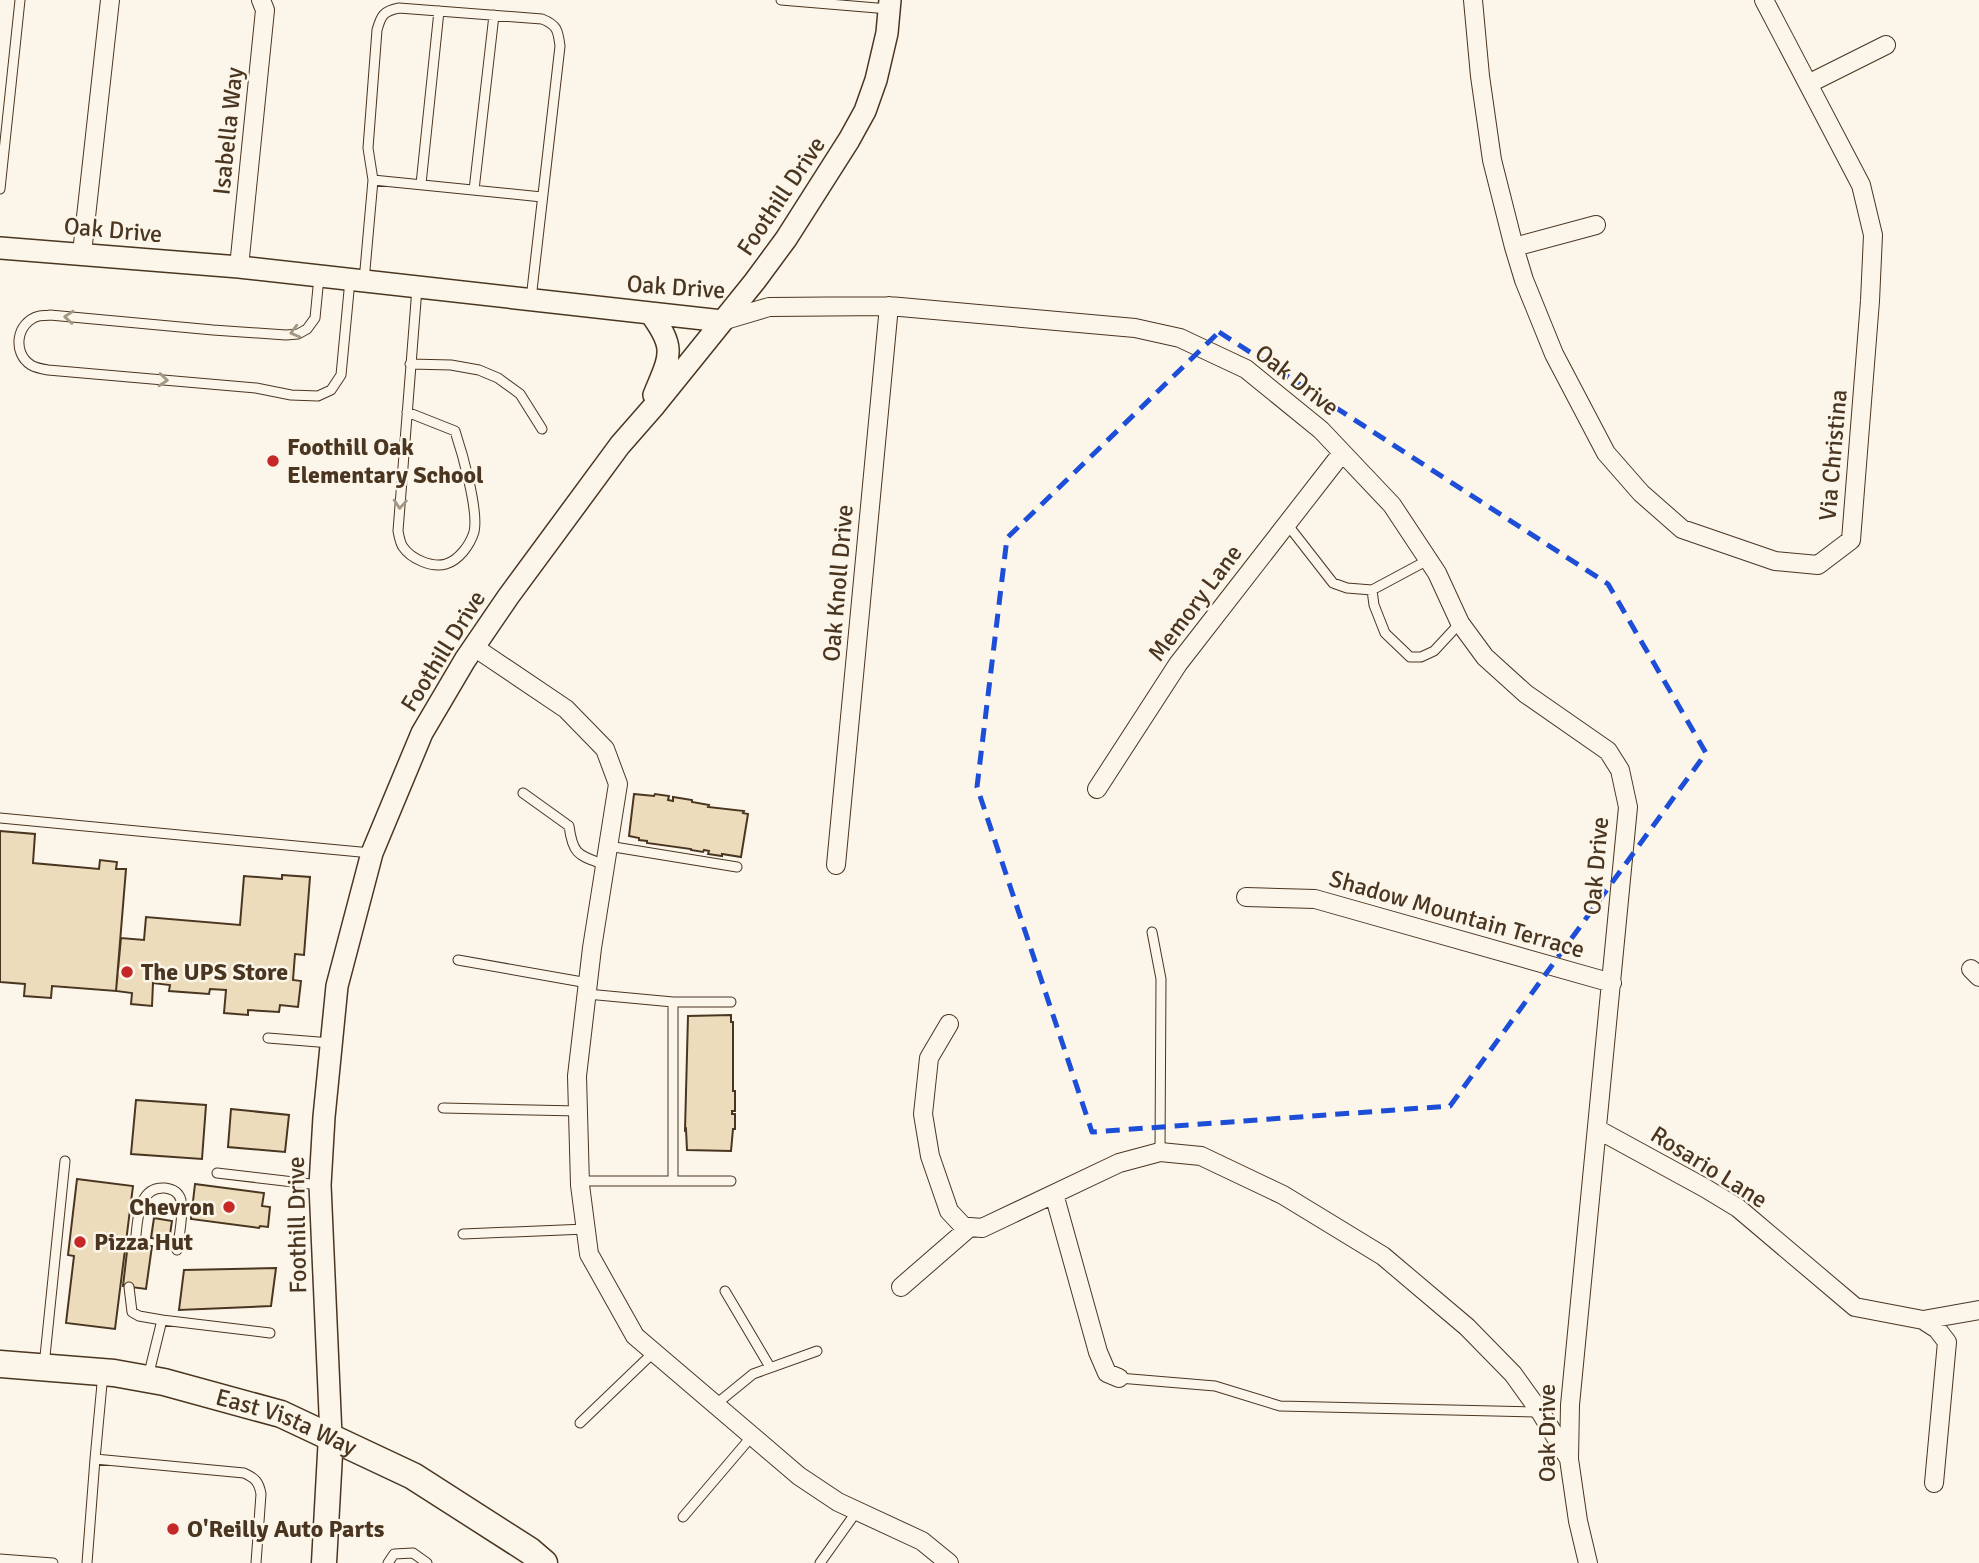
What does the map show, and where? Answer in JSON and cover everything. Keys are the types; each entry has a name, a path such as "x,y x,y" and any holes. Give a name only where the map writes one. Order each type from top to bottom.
{"main road":[{"name":"East Vista Way","path":"0,1364 103,1372 148,1379 281,1414 413,1476 530,1551 544,1563"},
{"path":"324,1563 331,1436"}],"street":[{"path":"82,253 110,0"},
{"name":"Isabella Way","path":"239,267 265,10 261,0"},
{"name":"Via Christina","path":"1473,0 1492,160 1514,247 1549,342 1606,453 1640,493 1682,528 1775,561 1818,565 1851,540 1873,235 1861,185 1764,0"},
{"name":"Foothill Drive","path":"331,1436 320,1185 337,986 372,853 422,733 474,647 620,445 755,281 786,239 849,140 865,111 876,80 887,33 890,4"},
{"path":"1808,84 1886,45"},
{"path":"1514,247 1596,225"},
{"name":"Oak Drive","path":"0,248 239,267 722,321 769,307 890,306 1135,328 1180,338 1246,369 1321,430 1392,505 1437,573 1460,623 1485,657 1526,694 1608,751 1620,770 1628,807 1570,1405 1569,1459 1578,1521 1588,1563"},
{"name":"Oak Knoll Drive","path":"836,865 890,306"},
{"path":"645,416 668,361 664,332 650,313"},
{"name":"Memory Lane","path":"1097,789 1178,664 1342,453"},
{"path":"474,647 566,709 605,749 618,784 587,988 577,1076 579,1181 589,1254 635,1336 751,1436 799,1476 838,1502 922,1541 949,1563"},
{"name":"Shadow Mountain Terrace","path":"1246,897 1315,899 1612,983"},
{"path":"949,1024 929,1058 923,1114 930,1156 949,1211 964,1227 982,1228 1119,1163 1160,1152 1201,1156 1283,1195 1384,1256 1467,1327 1513,1374 1541,1412 1569,1459"},
{"name":"Rosario Lane","path":"1597,1129 1738,1208 1855,1307 1923,1320"},
{"path":"1054,1194 1098,1352 1107,1373 1119,1378"},
{"path":"901,1287 970,1227"},
{"path":"1923,1320 1979,1310"},
{"path":"1923,1320 1937,1329 1947,1342 1934,1483"}],"lane":[{"path":"0,189 4,130 20,0"},
{"path":"781,0 890,4"},
{"path":"319,276 315,318 307,329 298,334 213,330 50,315 37,316 25,324 18,336 19,349 25,360 33,366 48,370 257,388 291,395 318,396 331,390 341,375 373,180 368,148 377,30 380,18 388,10 399,8 542,19 553,23 559,33 560,46 531,299"},
{"path":"421,184 439,11"},
{"path":"474,190 494,15"},
{"path":"373,180 542,197"},
{"path":"407,412 455,431 463,453 473,501 474,531 463,553 446,564 431,564 415,559 402,547 398,531 410,364 417,286"},
{"path":"410,364 480,369 520,394 542,429"},
{"path":"1287,524 1333,583 1347,588 1373,590 1428,560"},
{"path":"1373,590 1374,605 1385,633 1410,656 1421,657 1434,651 1460,623"},
{"path":"523,793 569,827 571,844 581,856 605,864"},
{"path":"0,818 372,853"},
{"path":"608,846 737,867"},
{"path":"1152,932 1161,979 1160,1152"},
{"path":"458,960 587,988 673,1002 732,1002"},
{"path":"673,1002 673,1181"},
{"path":"268,1038 331,1043"},
{"path":"443,1108 578,1111"},
{"path":"43,1368 65,1161"},
{"path":"217,1173 320,1185"},
{"path":"579,1181 731,1181"},
{"path":"135,1244 142,1198 150,1190 172,1189 180,1196 182,1204 177,1250"},
{"path":"463,1234 586,1229"},
{"path":"129,1287 132,1312 139,1317 270,1333"},
{"path":"725,1291 770,1367"},
{"path":"148,1379 162,1320"},
{"path":"715,1405 753,1374 817,1351"},
{"path":"580,1423 654,1352"},
{"path":"87,1563 103,1372"},
{"path":"1119,1378 1215,1386 1280,1406 1541,1412"},
{"path":"683,1517 751,1436"},
{"path":"95,1459 244,1473 254,1478 259,1484 261,1494 256,1563"},
{"path":"820,1563 857,1511"},
{"path":"388,1563 394,1554 413,1553 427,1563"},
{"path":"0,1559 53,1563"}],"highlighted area":[{"path":"1219,332 1608,584 1706,753 1450,1106 1092,1132 977,787 1007,538"}],"building":[{"path":"634,794 669,796 668,800 673,801 673,797 692,800 709,805 708,807 744,811 743,813 748,814 741,857 647,843 629,836"},
{"path":"0,831 35,834 33,863 99,869 100,860 117,862 116,869 126,869 116,991 52,986 51,998 24,996 25,984 0,982"},
{"path":"282,875 310,877 304,955 295,954 293,980 301,981 298,1007 280,1005 279,1012 248,1010 248,1015 224,1013 226,990 210,989 209,994 169,991 170,985 153,983 152,1006 131,1004 132,993 116,991 121,938 144,940 146,917 240,925 244,876 282,879"},
{"path":"731,1015 735,1091 735,1111 732,1111 732,1114 735,1114 735,1129 731,1151 687,1150 685,1130 688,1016"},
{"path":"136,1100 206,1105 202,1159 131,1154"},
{"path":"231,1109 289,1115 285,1152 228,1147"},
{"path":"77,1179 133,1186 115,1329 66,1323 74,1256 68,1255"},
{"name":"Chevron","path":"195,1184 264,1193 262,1206 270,1207 268,1227 191,1219"},
{"path":"154,1218 172,1221 169,1241 151,1238"},
{"path":"128,1243 152,1246 146,1289 123,1286"},
{"path":"276,1268 271,1306 179,1310 184,1270"}],"place":[{"name":"Foothill Oak Elementary School","path":"273,461"},
{"name":"The UPS Store","path":"127,972"},
{"name":"Chevron","path":"229,1207"},
{"name":"Pizza Hut","path":"80,1242"},
{"name":"O'Reilly Auto Parts","path":"173,1529"}]}
